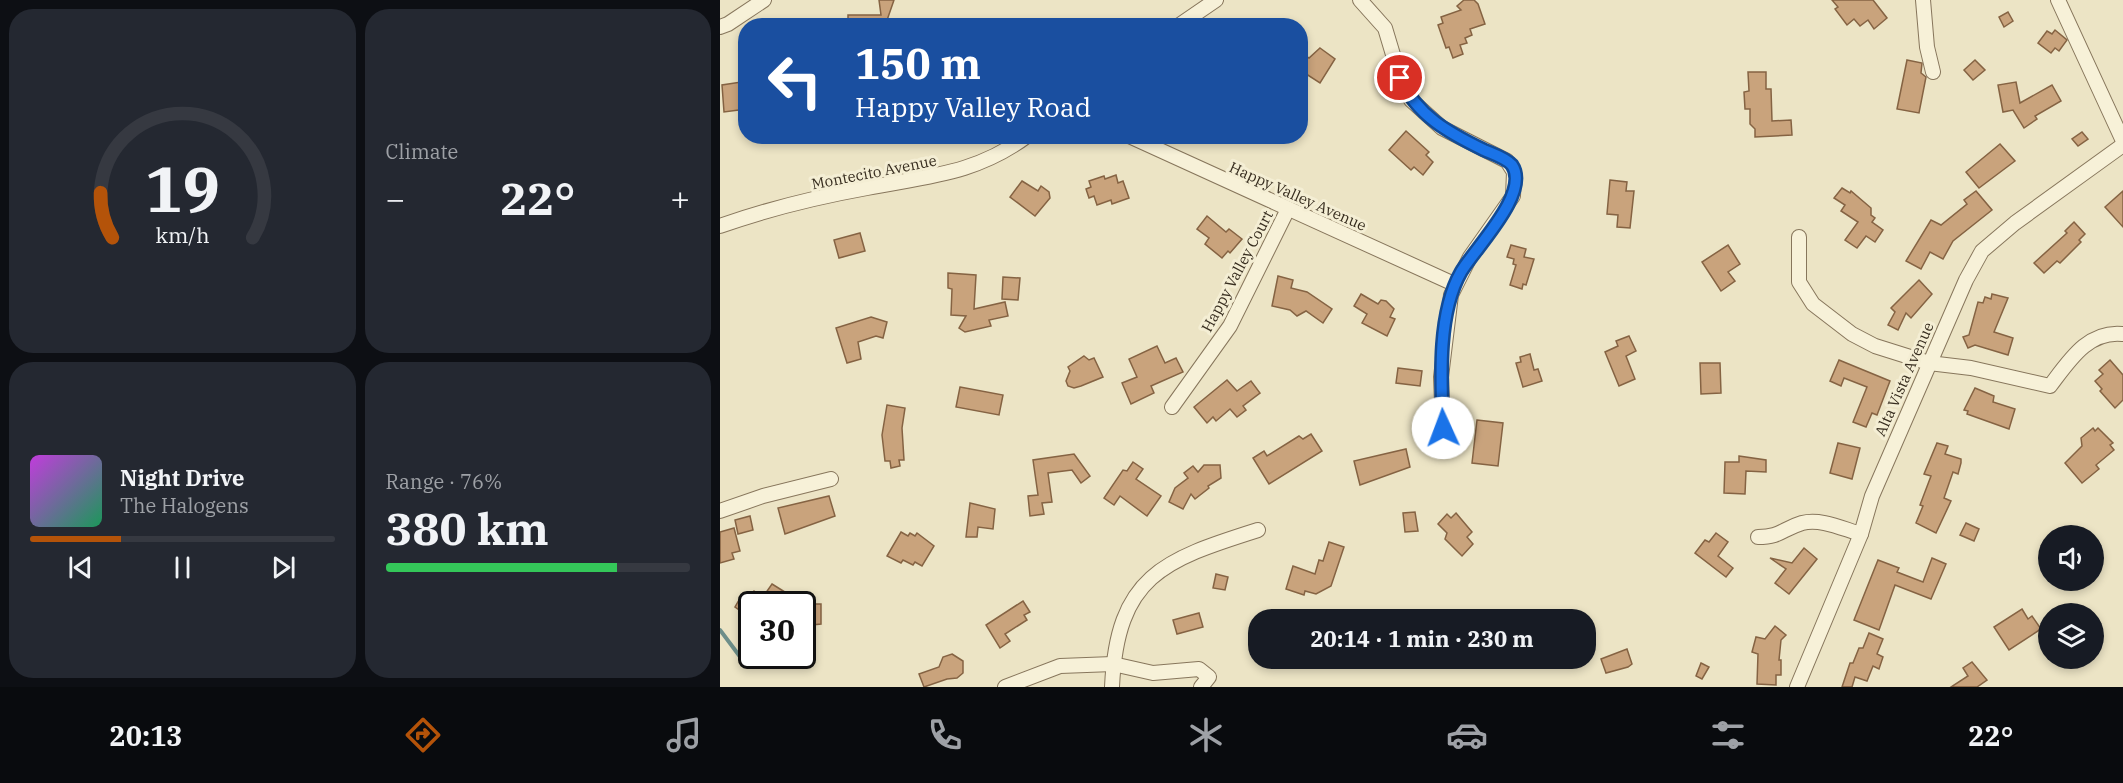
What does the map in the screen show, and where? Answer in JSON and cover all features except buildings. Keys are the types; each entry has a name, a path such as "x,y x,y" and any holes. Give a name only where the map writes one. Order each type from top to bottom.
{"street":[{"path":"720,27 764,0"},
{"path":"1190,18 1216,0"},
{"path":"1360,0 1385,28 1400,78 1411,100 1442,128 1507,161 1514,172 1513,196 1454,284 1441,376 1443,428"},
{"path":"1923,0 1927,47 1934,72"},
{"path":"2058,0 2123,143"},
{"name":"Alta Vista Avenue","path":"1797,687 1861,534 1872,496 1929,363 1982,251 2015,223 2123,143"},
{"name":"Montecito Avenue","path":"720,226 834,195 944,176 995,158 1015,144"},
{"name":"Happy Valley Avenue","path":"1146,144 1454,284"},
{"name":"Happy Valley Court","path":"1172,407 1230,326 1288,209"},
{"path":"1799,237 1799,282 1812,304 1852,334 1875,346 1929,363 1971,368 2050,386 2086,342 2110,333 2123,334"},
{"path":"720,511 763,496 831,479"},
{"path":"1758,537 1775,537 1802,523 1821,522 1861,534"},
{"path":"1112,687 1113,664 1124,616 1134,596 1150,576 1184,555 1258,530"},
{"path":"1005,687 1060,666 1113,664 1153,673 1199,669 1209,677 1201,687"}],"waterway":[{"path":"720,630 738,654"}],"route":[{"path":"1400,78 1411,100 1420,110 1442,128 1507,161 1512,166 1515,180 1513,196 1504,212 1470,257 1454,284 1441,376 1443,428"}]}
